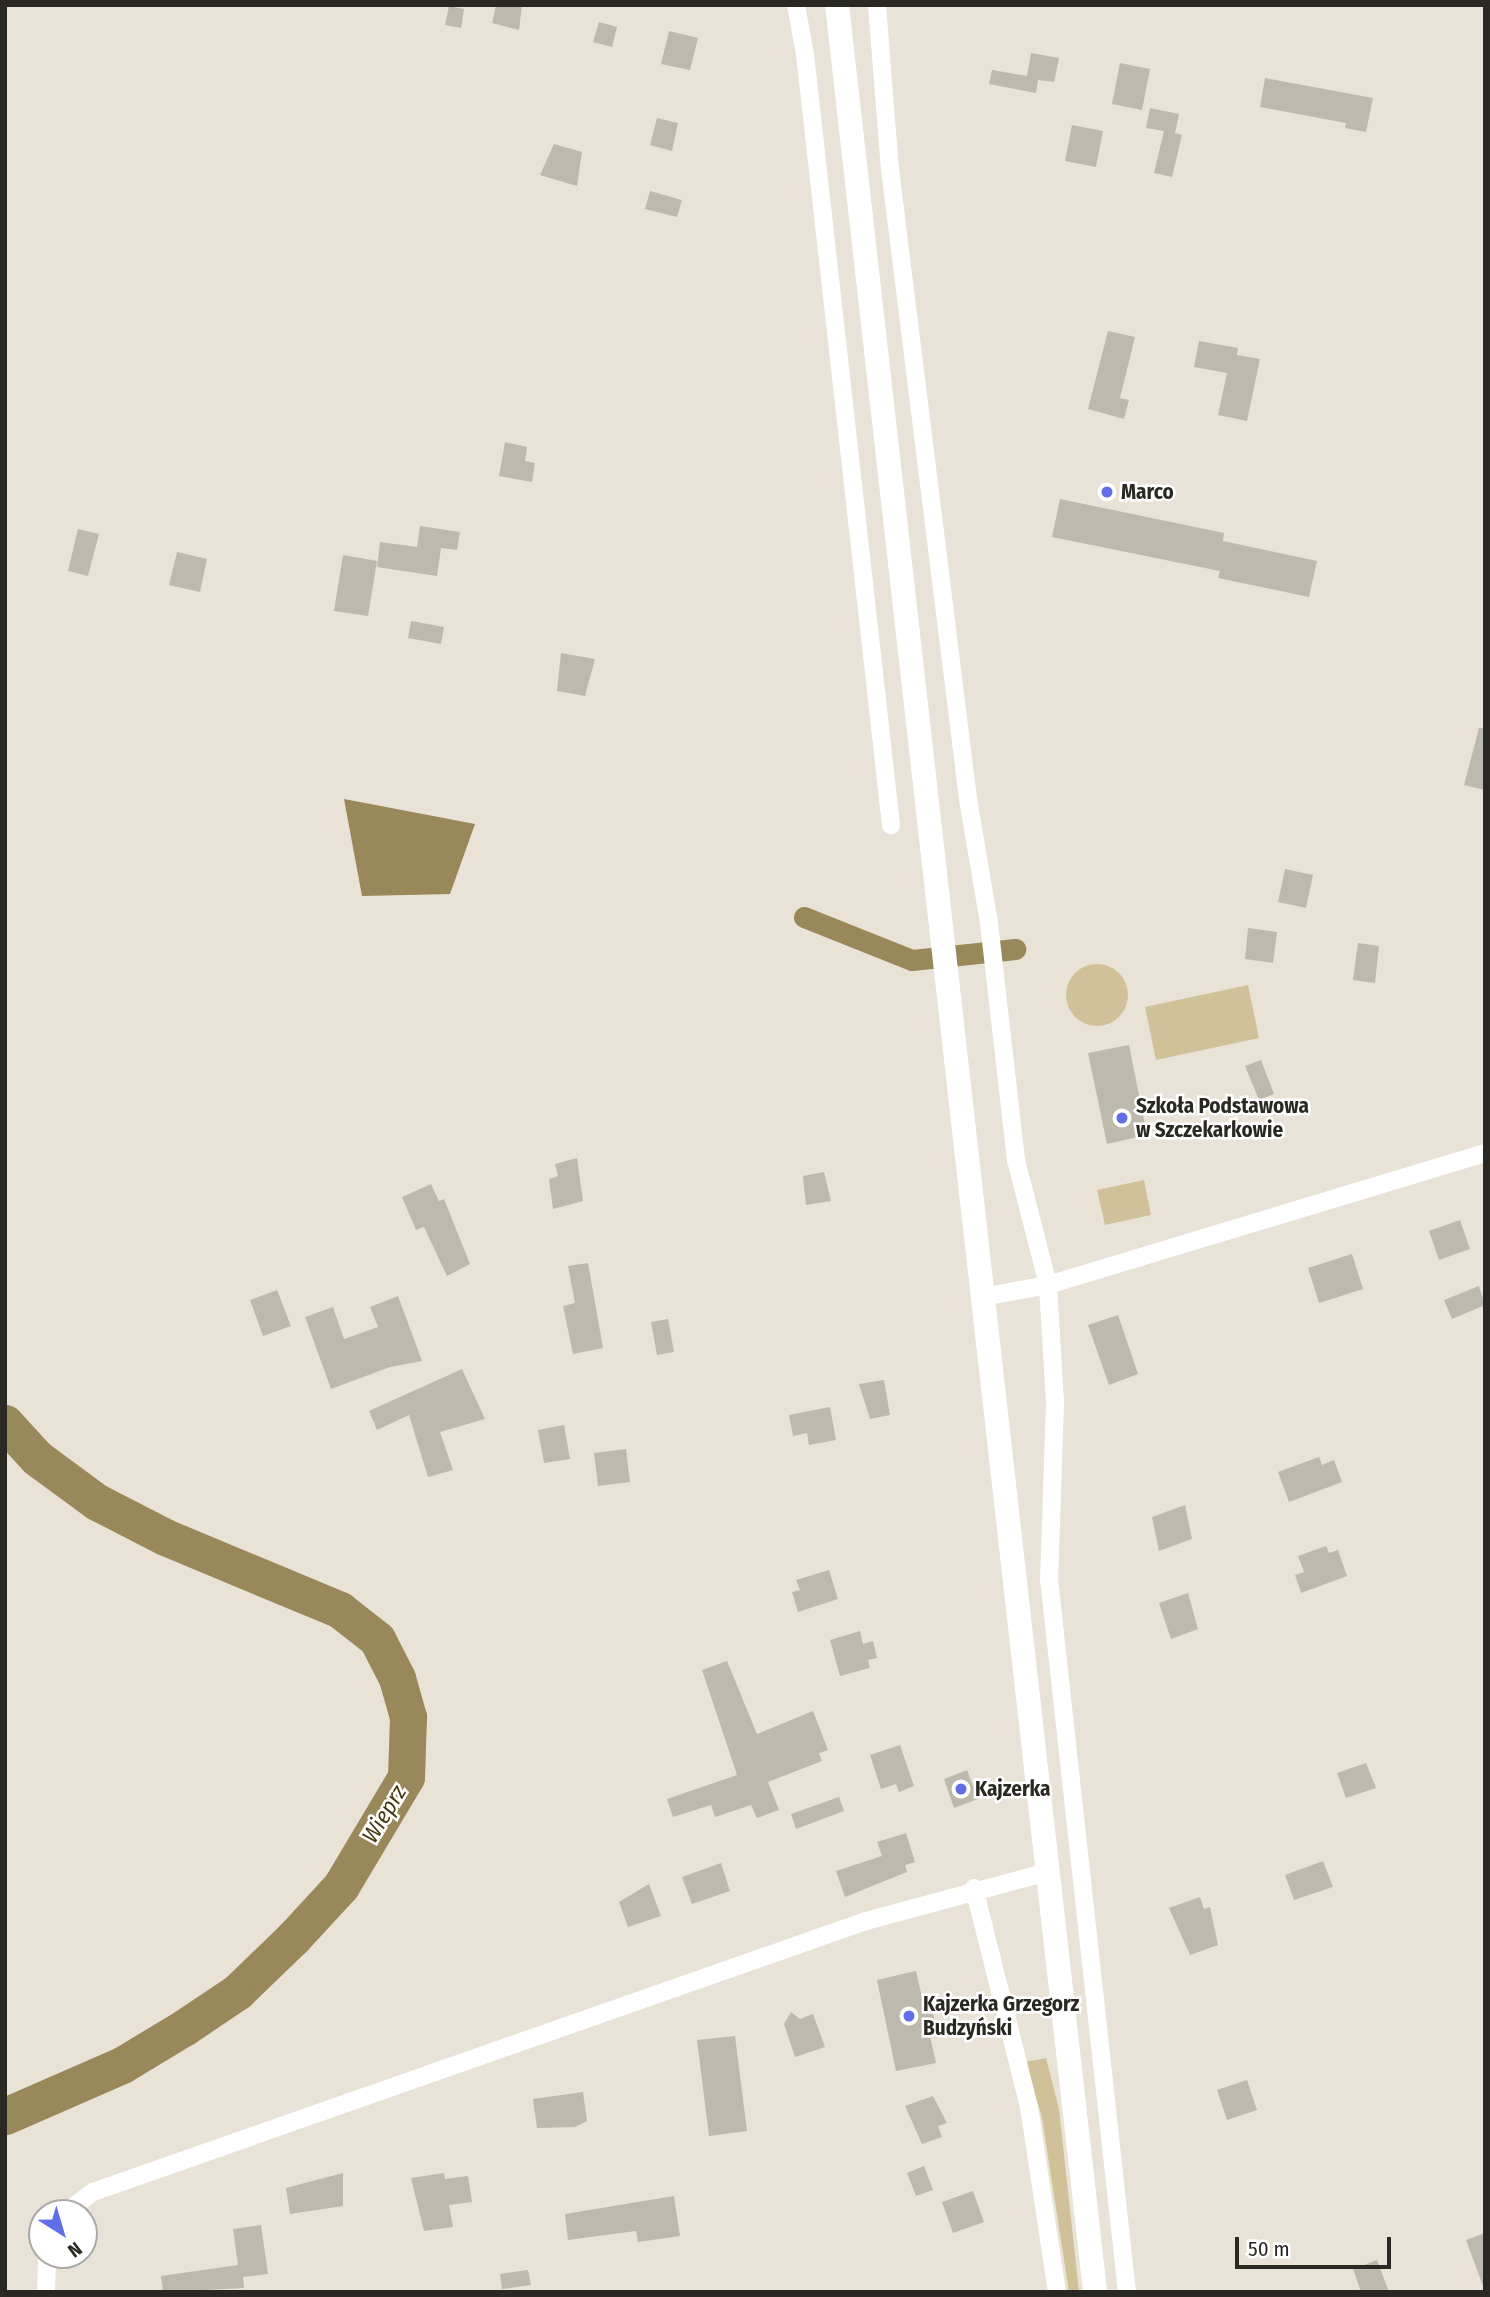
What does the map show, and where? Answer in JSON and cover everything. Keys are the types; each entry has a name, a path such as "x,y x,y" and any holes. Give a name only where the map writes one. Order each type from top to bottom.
{"main road":[{"path":"837,5 1095,2292"}],"street":[{"path":"796,5 806,62 891,825"},
{"path":"877,5 895,209 968,799 989,923 1016,1160 1048,1285 1055,1402 1049,1579 1127,2292"},
{"path":"983,1297 1048,1285 1485,1153"},
{"path":"84,2199 93,2192 866,1920 974,1888 1047,1872"},
{"path":"974,1888 1029,2107 1057,2292"},
{"path":"46,2292 47,2269"}],"shaded area":[{"path":"344,799 475,824 450,894 362,896"},
{"path":"1097,964 1119,973 1128,995 1119,1017 1097,1026 1075,1017 1066,995 1075,973"},
{"path":"1248,985 1259,1038 1156,1060 1145,1007"},
{"path":"1144,1180 1151,1215 1105,1225 1097,1190"},
{"path":"1046,2058 1059,2109 1079,2292 1069,2292 1042,2118 1025,2062"}],"building":[{"path":"496,5 522,5 519,30 492,23"},
{"path":"449,6 464,9 461,28 445,25"},
{"path":"599,22 617,27 612,47 593,42"},
{"path":"669,31 698,38 690,70 661,64"},
{"path":"1031,53 1059,58 1054,82 1038,80 1036,93 989,84 992,70 1027,76"},
{"path":"1120,63 1150,69 1142,110 1112,104"},
{"path":"1265,78 1373,98 1366,132 1345,128 1346,123 1260,107"},
{"path":"1150,108 1179,114 1175,133 1171,132 1182,135 1172,177 1154,173 1164,131 1146,128"},
{"path":"657,118 678,123 672,151 650,145"},
{"path":"1072,125 1103,131 1096,167 1065,161"},
{"path":"554,144 582,152 577,186 540,175"},
{"path":"650,191 682,200 677,217 645,209"},
{"path":"1108,331 1135,337 1120,398 1129,400 1124,419 1088,409"},
{"path":"1199,341 1238,348 1237,355 1260,359 1247,421 1218,415 1227,373 1194,367"},
{"path":"505,442 527,447 525,461 535,463 532,482 499,476"},
{"path":"1060,499 1224,533 1223,541 1317,561 1309,597 1218,578 1220,571 1052,537"},
{"path":"420,526 460,532 457,550 441,548 437,576 377,567 380,542 417,547"},
{"path":"78,529 99,534 88,576 68,571"},
{"path":"177,552 207,559 200,592 169,585"},
{"path":"343,555 377,561 368,616 334,611"},
{"path":"411,621 444,627 441,644 408,638"},
{"path":"561,653 595,659 585,696 557,691"},
{"path":"1479,728 1485,728 1485,790 1464,785"},
{"path":"1285,869 1313,875 1306,908 1278,902"},
{"path":"1248,928 1277,932 1273,963 1245,959"},
{"path":"1358,943 1379,946 1375,983 1353,980"},
{"path":"1129,1045 1147,1135 1107,1144 1088,1053"},
{"path":"1261,1060 1274,1094 1259,1100 1245,1066"},
{"path":"577,1158 583,1201 553,1209 549,1179 558,1176 555,1164"},
{"path":"824,1172 831,1201 806,1205 803,1176"},
{"path":"431,1184 439,1201 444,1199 470,1264 447,1276 424,1227 416,1230 402,1197"},
{"path":"1460,1220 1470,1249 1439,1260 1429,1231"},
{"path":"1352,1254 1363,1289 1319,1303 1308,1268"},
{"path":"588,1263 603,1348 573,1354 563,1306 575,1303 568,1266"},
{"path":"1479,1286 1485,1305 1452,1319 1444,1300"},
{"path":"277,1290 291,1326 263,1336 250,1300"},
{"path":"398,1296 422,1361 390,1367 331,1389 305,1317 333,1307 344,1339 378,1327 370,1307"},
{"path":"1118,1315 1138,1374 1109,1385 1088,1325"},
{"path":"668,1319 674,1352 657,1355 651,1322"},
{"path":"462,1369 485,1419 440,1432 453,1470 428,1477 409,1415 377,1430 369,1411"},
{"path":"884,1380 890,1415 870,1419 859,1384"},
{"path":"830,1407 836,1440 809,1445 807,1433 793,1436 789,1415"},
{"path":"564,1425 570,1459 544,1463 538,1430"},
{"path":"626,1449 630,1482 598,1486 594,1453"},
{"path":"1319,1457 1322,1465 1334,1460 1342,1482 1289,1502 1278,1472"},
{"path":"1185,1505 1192,1539 1159,1551 1152,1517"},
{"path":"1326,1546 1329,1553 1338,1550 1347,1576 1301,1593 1295,1575 1304,1572 1298,1556"},
{"path":"829,1570 838,1599 798,1612 792,1592 800,1590 796,1580"},
{"path":"1188,1593 1198,1629 1171,1639 1159,1603"},
{"path":"860,1631 863,1644 873,1641 877,1658 868,1660 870,1668 840,1676 830,1640"},
{"path":"727,1661 757,1734 813,1711 828,1750 819,1753 822,1761 768,1782 779,1810 757,1818 751,1805 715,1817 711,1805 673,1817 667,1799 737,1775 702,1670"},
{"path":"900,1745 914,1786 899,1792 896,1784 881,1789 870,1755"},
{"path":"1366,1763 1376,1788 1346,1798 1337,1773"},
{"name":"Kajzerka","path":"967,1770 978,1799 954,1808 944,1779"},
{"path":"839,1797 844,1811 796,1829 791,1814"},
{"path":"906,1833 915,1862 905,1865 907,1872 845,1897 836,1871 882,1856 877,1842"},
{"path":"1323,1861 1333,1887 1294,1900 1285,1875"},
{"path":"721,1863 730,1891 692,1904 682,1877"},
{"path":"649,1884 661,1916 628,1927 619,1902"},
{"path":"1200,1897 1204,1909 1210,1907 1218,1945 1190,1955 1169,1908"},
{"name":"Kajzerka Grzegorz Budzyński","path":"916,1971 923,2002 930,2000 937,2031 929,2032 936,2063 896,2071 877,1980"},
{"path":"791,2012 800,2019 813,2014 825,2047 795,2057 784,2024"},
{"path":"735,2036 747,2131 709,2136 697,2040"},
{"path":"1247,2080 1257,2110 1227,2120 1217,2090"},
{"path":"583,2092 587,2121 575,2127 537,2128 533,2099"},
{"path":"933,2096 947,2123 938,2126 942,2137 922,2144 905,2106"},
{"path":"924,2166 933,2190 916,2196 907,2173"},
{"path":"343,2173 343,2206 290,2214 286,2188"},
{"path":"444,2173 445,2179 468,2176 472,2202 449,2205 453,2227 424,2231 411,2178"},
{"path":"973,2191 984,2222 953,2233 942,2202"},
{"path":"674,2196 680,2236 638,2242 636,2231 568,2240 565,2214"},
{"path":"261,2225 268,2274 243,2277 244,2288 163,2292 161,2276 238,2265 233,2229"},
{"path":"1485,2233 1485,2286 1483,2286 1466,2240"},
{"path":"1377,2260 1389,2292 1361,2292 1353,2269"},
{"path":"528,2270 531,2285 502,2289 500,2274"}],"waterway":[{"path":"804,917 912,960 1015,949"},
{"name":"Wieprz","path":"5,1423 37,1458 97,1502 165,1537 340,1610 377,1639 397,1678 408,1717 406,1777 341,1886 293,1938 237,1992 185,2027 122,2065 5,2116"}],"place":[{"name":"Marco","path":"1107,492"},
{"name":"Szkoła Podstawowa w Szczekarkowie","path":"1122,1118"},
{"name":"Kajzerka","path":"961,1789"},
{"name":"Kajzerka Grzegorz Budzyński","path":"909,2016"}]}
